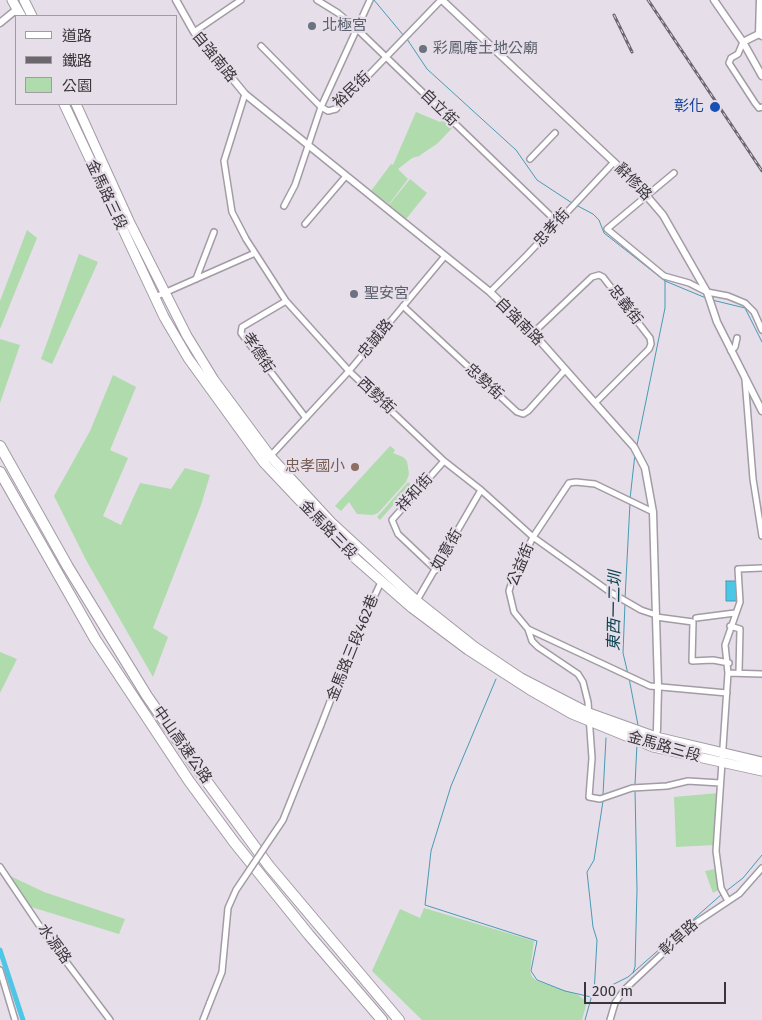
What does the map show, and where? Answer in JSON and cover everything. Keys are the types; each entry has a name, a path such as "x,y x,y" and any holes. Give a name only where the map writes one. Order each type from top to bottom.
{"highway":[{"name":"中山高速公路","path":"0,446 68,567 147,696 194,764 269,866 399,1020"},
{"name":"中山高速公路","path":"0,472 95,638 189,781 234,842 309,935 382,1020"}],"main road":[{"path":"12,0 19,13"},
{"path":"24,0 32,15"},
{"name":"金馬路三段","path":"64,105 155,298 188,358 267,460 322,526 380,582 484,657 589,717 653,747 762,771"},
{"name":"金馬路三段","path":"76,105 130,223 187,336 267,460 386,573 414,605"},
{"name":"金馬路三段","path":"589,717 656,737 762,762"}],"street":[{"name":"自強南路","path":"176,0 194,32 245,94 490,292 532,333 634,448 645,468 653,512 658,687 656,737 653,747"},
{"path":"194,32 242,0"},
{"name":"自立街","path":"317,0 338,13 358,30 557,222"},
{"path":"284,206 295,185 321,107 358,30 370,0"},
{"name":"裕民街","path":"262,46 321,107 328,111 336,109 441,0"},
{"name":"辭修路","path":"441,0 614,162 663,215 708,297 744,379 762,411"},
{"path":"714,0 743,42 762,76"},
{"path":"760,0 761,35 743,42 738,54 731,58 729,63 755,103 759,108 762,107"},
{"path":"0,23 15,15"},
{"name":"西勢街","path":"245,94 224,161 232,212 255,253 286,301 349,371 444,461 481,490 533,537 610,592 641,610 656,616 694,620 734,613"},
{"path":"530,159 556,133"},
{"name":"忠孝街","path":"490,292 614,162"},
{"path":"674,173 607,230 664,276 689,283 708,297 728,296 745,303 754,312 762,330"},
{"path":"305,224 346,176"},
{"path":"196,279 214,232"},
{"path":"155,298 255,253"},
{"name":"忠誠路","path":"267,460 349,371 445,256"},
{"name":"忠義街","path":"532,333 592,277 599,275 603,277 650,338 651,344 649,349 594,403"},
{"name":"孝德街","path":"286,301 242,327 241,332 306,418"},
{"name":"忠勢街","path":"403,306 517,412 523,414 528,411 565,370"},
{"path":"731,350 736,347 737,338"},
{"path":"744,379 753,479 762,536"},
{"name":"祥和街","path":"436,570 398,534 392,520 444,461"},
{"name":"公益街","path":"653,512 596,484 569,483 533,537 509,591 514,612 528,629 650,686 727,693"},
{"name":"如意街","path":"414,605 481,490"},
{"path":"727,898 722,890 716,851 727,693 728,663 726,645 734,613 740,602 738,569 762,568"},
{"name":"金馬路三段462巷","path":"203,1020 222,972 228,908 236,890 283,820 353,642 380,582 386,573"},
{"path":"694,620 692,661 713,660 728,663"},
{"path":"730,626 740,629 739,672"},
{"path":"528,629 532,641 538,647 578,674 587,695 592,758 589,797 600,798 635,788 667,786 688,781 720,783"},
{"path":"728,672 762,674"},
{"name":"水源路","path":"0,867 43,930 110,1020"},
{"name":"彰草路","path":"610,1020 615,1003 624,990 680,935 727,898 739,894 762,868"},
{"path":"0,970 15,1020"},
{"path":"0,990 6,989"}],"green space":[{"path":"416,112 440,122 445,118 453,127 438,143 419,156 412,158 398,169 408,179 389,204 371,191 391,164 393,165"},
{"path":"410,179 427,193 406,219 389,205"},
{"path":"27,230 37,238 0,329 0,301"},
{"path":"79,254 98,262 52,364 41,359"},
{"path":"0,339 20,345 0,403"},
{"path":"113,375 136,387 110,450 128,458 103,516 121,525 140,483 171,489 185,468 210,475 201,505 153,628 168,637 153,677 86,560 54,496 90,431"},
{"path":"390,446 395,450 393,453 407,461 409,474 406,482 378,513 373,515 357,514 349,502 341,511 335,506"},
{"path":"408,482 411,485 380,520 377,517"},
{"path":"0,652 17,659 0,693"},
{"path":"718,793 714,845 676,847 674,797"},
{"path":"716,869 720,889 713,893 705,871"},
{"path":"6,874 44,892 125,919 119,934 28,906"},
{"path":"424,908 534,941 530,971 532,977 537,981 578,995 587,1002 582,1020 422,1020 372,971 400,909 420,918"}],"water":[{"path":"726,581 737,581 738,601 726,601"}],"waterway":[{"path":"374,0 404,36"},
{"path":"407,39 427,69 516,150 537,180 572,203"},
{"path":"576,205 593,214 599,220 604,233 665,281 706,298"},
{"name":"東西一二圳","path":"637,445 665,308 665,281"},
{"path":"712,300 745,308 762,342"},
{"name":"東西一二圳","path":"630,499 635,454"},
{"name":"東西一二圳","path":"625,599 630,503"},
{"name":"東西一二圳","path":"625,603 623,653 628,674"},
{"name":"東西一二圳","path":"629,678 638,725"},
{"path":"496,679 451,786 431,851 425,905 537,941 531,971 537,980 565,991 591,997"},
{"path":"603,795 606,738"},
{"name":"東西一二圳","path":"635,785 637,744"},
{"name":"東西一二圳","path":"633,973 635,967 637,890 635,789"},
{"path":"594,994 597,940 593,927 587,872 594,860 603,801"},
{"path":"725,892 743,878 762,855"},
{"path":"585,1020 592,995 628,977 722,894"},
{"path":"0,950 23,1020"}],"railway":[{"path":"648,0 762,171"},
{"path":"614,15 632,52"}],"place":[{"name":"北極宮","path":"312,26"},
{"name":"彩鳳庵土地公廟","path":"423,49"},
{"name":"彰化","path":"715,107"},
{"name":"聖安宮","path":"354,294"},
{"name":"忠孝國小","path":"355,467"}]}
